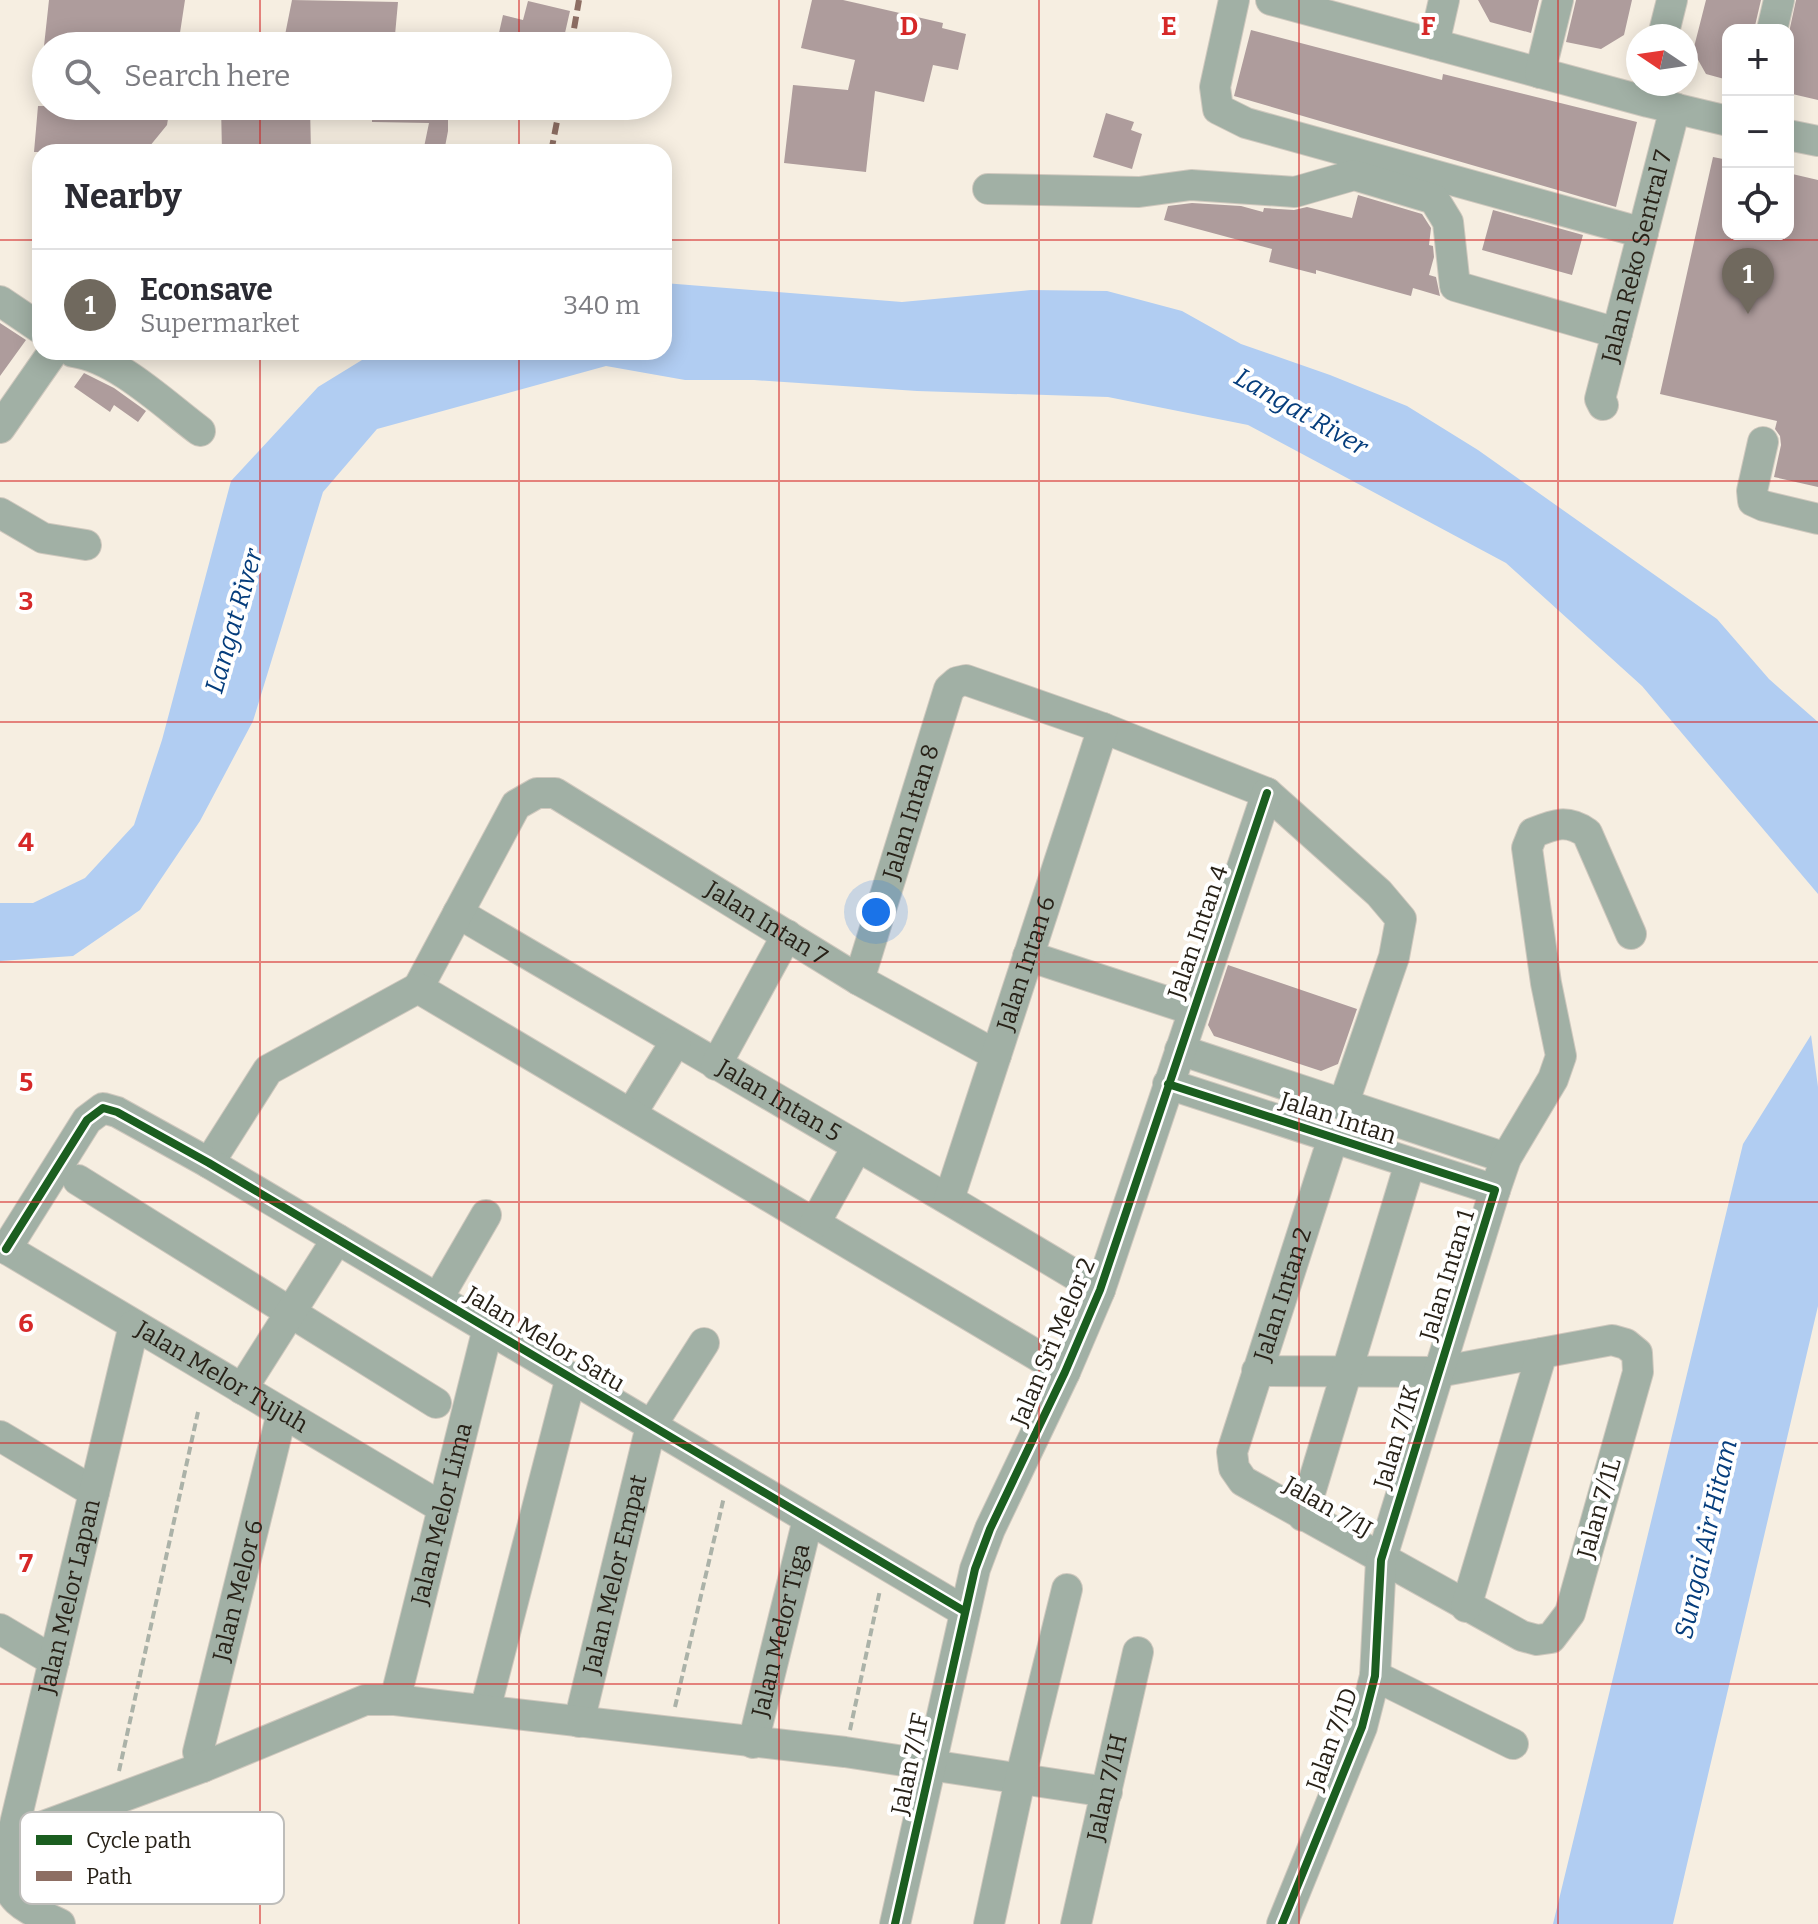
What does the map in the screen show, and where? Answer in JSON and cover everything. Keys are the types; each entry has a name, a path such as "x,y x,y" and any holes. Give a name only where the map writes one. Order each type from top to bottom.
{"street":[{"path":"1234,0 1215,87 1218,109 1246,123 1643,233"},
{"path":"1271,0 1341,9 1434,44 1540,73 1658,98 1722,119"},
{"path":"1434,44 1444,0"},
{"path":"1540,73 1558,0"},
{"path":"1666,24 1672,0"},
{"path":"1773,24 1779,0"},
{"name":"Jalan Reko Sentral 7","path":"1603,405 1600,399 1643,233 1658,98"},
{"path":"1794,136 1818,141"},
{"path":"988,189 1139,192 1191,185 1295,192 1354,175 1434,199 1448,222 1455,286 1617,333"},
{"path":"0,301 32,323"},
{"path":"0,428 47,360"},
{"path":"96,360 130,378 200,431"},
{"path":"1763,442 1752,491 1753,501 1818,519"},
{"path":"0,513 43,538 86,545"},
{"name":"Jalan Intan 8","path":"859,980 949,689 957,682 966,680 1103,728"},
{"path":"1103,728 1267,793 1379,893 1401,919 1394,957 1343,1105"},
{"name":"Jalan Intan 6","path":"949,1199 1103,728"},
{"name":"Jalan Intan 7","path":"458,913 516,805 537,793 555,793 859,980 996,1055"},
{"name":"Jalan Intan 4","path":"1168,1084 1267,793"},
{"name":"Jalan Intan 1","path":"1438,1372 1506,1158 1553,1079 1561,1056 1546,983 1527,848 1533,833 1554,825 1574,824 1587,833 1631,934"},
{"path":"209,1163 268,1070 418,988 458,913"},
{"name":"Jalan Intan 5","path":"458,913 1100,1290"},
{"path":"716,1065 787,935"},
{"path":"1028,956 1193,1010"},
{"path":"418,988 1065,1372"},
{"path":"631,1114 676,1041"},
{"path":"1180,1050 1506,1158"},
{"name":"Jalan Intan","path":"1168,1084 1495,1190"},
{"name":"Jalan Sri Melor 2","path":"964,1611 990,1529 1065,1372 1100,1290 1168,1084"},
{"name":"Jalan Melor Satu","path":"3,1247 87,1120 103,1108 117,1112 209,1163 964,1611"},
{"name":"Jalan Intan 2","path":"1232,1452 1333,1138"},
{"path":"815,1223 857,1147"},
{"path":"1303,1516 1410,1163"},
{"path":"78,1180 436,1403"},
{"path":"438,1298 486,1215"},
{"path":"242,1389 337,1239"},
{"name":"Jalan Melor Tujuh","path":"3,1247 443,1508"},
{"name":"Jalan Melor Lapan","path":"6,1893 11,1838 134,1325"},
{"name":"Jalan Melor Lima","path":"395,1700 488,1328"},
{"name":"Jalan 7/1L","path":"1542,1353 1612,1340 1626,1344 1637,1353 1638,1372 1570,1613 1551,1638"},
{"name":"Jalan Melor Empat","path":"579,1722 651,1426 704,1343"},
{"path":"1257,1371 1438,1372 1542,1353 1466,1607"},
{"name":"Jalan 7/1K","path":"1381,1560 1438,1372"},
{"path":"485,1710 571,1377"},
{"name":"Jalan Melor 6","path":"203,1767 198,1752 282,1413"},
{"path":"0,1436 94,1492"},
{"name":"Jalan 7/1J","path":"1232,1452 1234,1468 1243,1481 1303,1516 1522,1636 1537,1640 1551,1638"},
{"name":"Jalan Melor Tiga","path":"753,1743 808,1519"},
{"name":"Jalan 7/1D","path":"1282,1924 1362,1727 1375,1676 1381,1560"},
{"path":"989,1924 1020,1780 1067,1589"},
{"name":"Jalan 7/1F","path":"895,1924 964,1611"},
{"path":"0,1629 54,1661"},
{"name":"Jalan 7/1H","path":"1076,1924 1138,1652"},
{"path":"1375,1676 1513,1744"},
{"path":"81,1812 203,1767 365,1700 395,1700 845,1752 1107,1792"},
{"path":"11,1838 20,1835"},
{"path":"25,1904 60,1924"}],"path":[{"path":"113,1800 198,1412"},
{"path":"669,1733 730,1474"},
{"path":"845,1752 885,1565"}],"water":[{"name":"Langat River","path":"672,284 902,302 1031,290 1107,291 1182,311 1241,344 1407,406 1478,450 1717,619 1769,679 1818,722 1818,894 1642,686 1506,563 1248,425 1108,397 917,391 754,380 685,380 606,366 377,429 323,492 253,721 200,821 140,910 73,956 0,961 0,903 33,903 85,878 134,825 162,740 231,481 318,387 362,360 672,360"},
{"name":"Sungai Air Hitam","path":"1811,1035 1818,1087 1818,1306 1673,1924 1553,1924 1743,1144"}],"building":[{"path":"49,0 185,0 180,32 46,32"},
{"path":"292,0 398,2 395,32 286,32"},
{"path":"812,0 843,0 943,23 942,28 966,34 958,70 933,65 924,102 875,91 866,172 784,163 793,85 848,90 855,60 801,48"},
{"path":"1478,0 1539,0 1531,33 1490,22"},
{"path":"1576,0 1632,0 1624,35 1601,49 1566,42"},
{"path":"1706,0 1761,0 1755,24 1722,24 1722,78 1706,74 1698,60 1698,31"},
{"path":"1796,0 1818,0 1818,100 1794,94 1794,24 1791,24"},
{"path":"528,1 570,11 565,32 499,32 503,15 523,20"},
{"path":"1251,30 1442,80 1443,74 1637,122 1616,207 1234,96"},
{"path":"1106,113 1134,122 1131,130 1142,134 1132,169 1093,157"},
{"path":"37,120 168,120 152,144 35,144"},
{"path":"221,120 310,120 311,144 222,144"},
{"path":"448,120 446,144 425,144 429,123 372,122"},
{"path":"1713,157 1722,159 1722,240 1794,240 1794,174 1818,180 1818,487 1774,477 1781,445 1775,429 1777,421 1660,394"},
{"path":"1358,195 1422,214 1431,228 1429,245 1433,246 1434,257 1429,275 1436,277 1440,296 1413,288 1411,296 1316,270 1316,274 1269,262 1272,249 1164,220 1168,206 1192,203 1241,206 1263,212 1264,208 1294,210 1307,207 1352,218"},
{"path":"1493,210 1583,235 1572,275 1482,250"},
{"path":"0,323 26,340 0,376"},
{"path":"84,373 114,388 146,411 138,422 114,405 110,412 74,387"},
{"path":"1228,965 1357,1009 1338,1064 1321,1071 1214,1036 1208,1025"}],"marked path":[{"path":"573,32 579,0"},
{"path":"553,144 557,120"}],"cycle path":[{"path":"895,1924 975,1569 990,1529 1065,1372 1100,1290 1267,793"},
{"path":"1168,1084 1495,1190 1381,1560 1375,1676 1362,1727 1282,1924"},
{"path":"6,1249 87,1120 103,1108 117,1112 209,1163 964,1611"}],"place":[{"name":"Econsave","path":"1748,314"}]}
